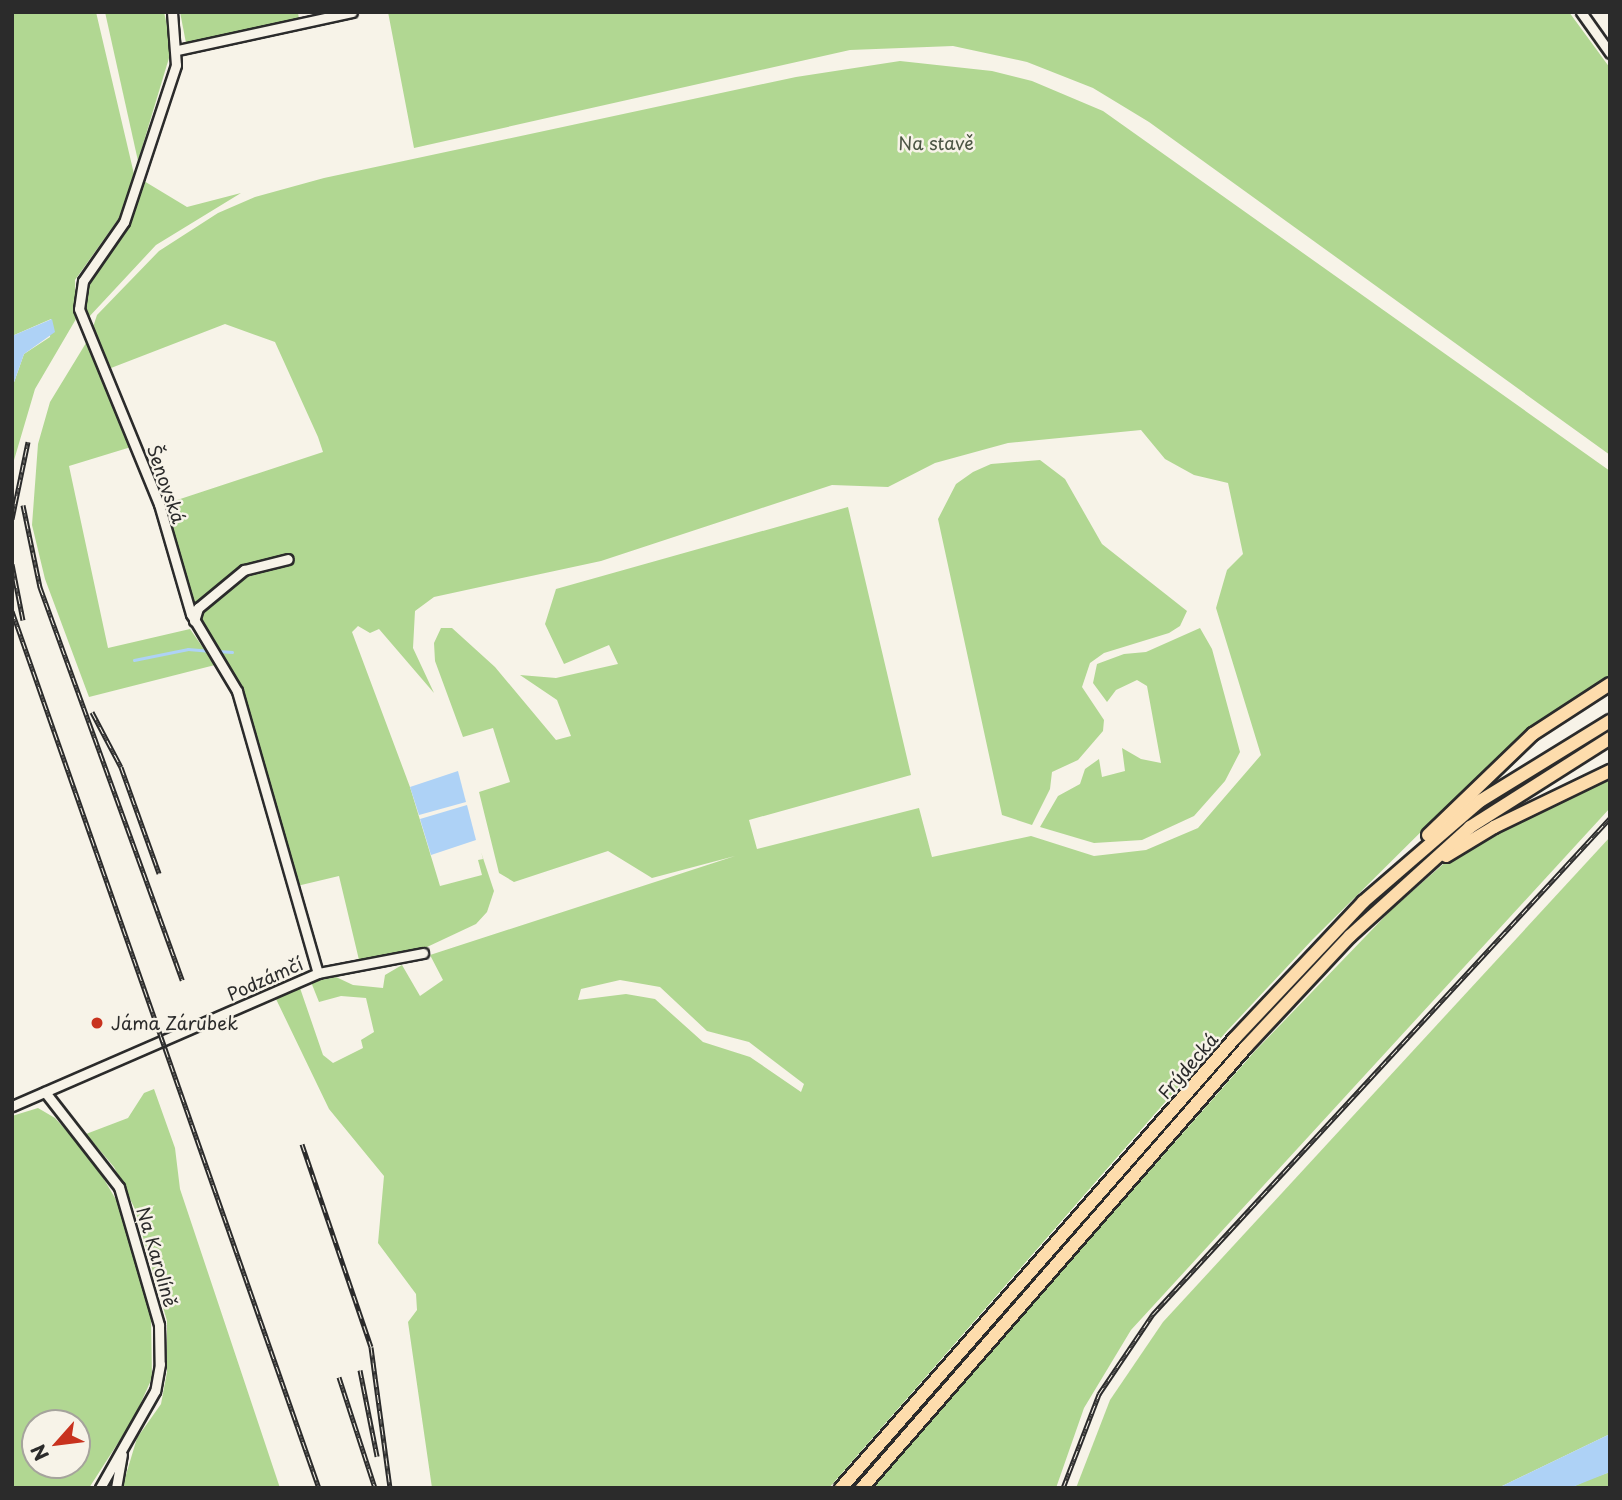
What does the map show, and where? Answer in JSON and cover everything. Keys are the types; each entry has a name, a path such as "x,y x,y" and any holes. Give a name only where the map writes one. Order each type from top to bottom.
{"main road":[{"path":"1363,902 1520,746 1610,684"},
{"name":"Frýdecká","path":"841,1488 1235,1038 1363,902 1480,801 1540,760 1610,721"},
{"name":"Frýdecká","path":"862,1488 1255,1037 1376,909 1470,827 1610,738"},
{"path":"1376,909 1456,848 1610,771"}],"street":[{"name":"Šenovská","path":"172,12 178,50 124,222 83,281 78,300 159,504 194,621 245,712 318,973"},
{"path":"178,50 352,12"},
{"path":"1581,12 1610,53"},
{"path":"194,621 198,608 244,570 288,559"},
{"name":"Podzámčí","path":"12,1106 318,973 422,953"},
{"name":"Na Karolíně","path":"45,1092 119,1187 157,1316 157,1383 124,1450 100,1488"},
{"name":"Na Karolíně","path":"116,1488 124,1450"}],"green space":[{"path":"12,12 96,12 134,174 119,218 75,280 76,319 35,389 12,467 12,388 24,354 50,337 51,319 12,336"},
{"path":"105,12 164,12 172,48 138,161"},
{"path":"180,12 298,12 299,20 186,43"},
{"path":"388,12 1569,12 1610,68 1610,455 1149,122 1093,88 1027,62 953,46 850,50 414,148"},
{"name":"Na stavě","path":"900,61 992,71 1032,81 1103,111 1610,471 1610,679 1548,715 1450,803 1313,939 1227,1031 829,1488 432,1488 408,1322 417,1310 416,1294 378,1243 384,1176 329,1109 276,999 300,988 323,1055 333,1063 363,1048 361,1040 374,1032 366,998 341,996 319,1002 311,982 336,977 353,985 383,988 385,975 402,965 420,996 443,980 430,955 735,856 652,878 608,851 514,882 499,873 479,792 510,782 493,728 463,737 435,661 434,643 441,628 452,628 495,667 556,740 571,736 557,700 520,675 556,678 618,664 609,645 564,664 545,624 556,589 848,507 911,775 749,820 757,849 919,808 932,857 1031,836 1094,856 1146,850 1198,828 1261,755 1216,608 1227,570 1243,554 1228,483 1194,475 1165,459 1141,430 1008,443 935,463 888,487 832,485 601,561 434,597 415,611 413,648 434,693 379,629 370,633 358,626 352,632 410,787 440,886 482,875 478,860 483,859 481,852 494,891 487,912 476,924 427,947 359,960 339,876 297,886 246,701 200,622 165,504 323,452 318,437 275,342 225,324 111,368 93,327 97,315 159,251 218,213 255,197 324,178 796,77","holes":["620,980 660,987 707,1031 749,1042 804,1084 801,1092 750,1057 703,1042 655,999 626,994 578,1000 581,989"]},
{"path":"139,178 187,207 241,193 156,245 88,318 83,281 117,235"},
{"path":"86,343 131,447 69,466 108,648 190,629 215,665 89,697 45,579 32,525 38,444 50,402"},
{"path":"1040,460 1065,479 1102,544 1187,611 1180,626 1169,633 1104,653 1090,663 1082,687 1104,720 1103,731 1078,760 1052,772 1050,789 1032,825 1002,815 938,519 956,484 973,472 991,464"},
{"path":"1200,628 1212,649 1240,752 1225,781 1194,816 1142,840 1094,843 1040,827 1058,796 1080,784 1085,769 1099,759 1102,777 1125,771 1122,748 1141,759 1161,763 1147,686 1137,680 1116,690 1107,702 1093,683 1097,664 1124,654 1146,652"},
{"path":"1610,775 1610,808 1131,1330 1084,1408 1056,1488 871,1488 1255,1051 1393,908 1456,853"},
{"path":"1610,837 1610,1434 1498,1488 1076,1488 1110,1400 1163,1322"},
{"path":"154,1089 175,1148 180,1189 280,1488 122,1488 137,1438 161,1404 167,1372 167,1321 135,1209 114,1167 86,1134 128,1118 144,1093"},
{"path":"38,1108 55,1118 92,1159 118,1203 151,1318 152,1378 134,1418 89,1488 12,1488 12,1116"},
{"path":"1610,1472 1610,1488 1570,1488 1590,1479"}],"water":[{"path":"52,319 55,332 24,354 12,388 12,336"},
{"path":"458,771 466,802 419,815 410,787"},
{"path":"467,805 476,840 431,855 420,819"},
{"path":"1610,1434 1610,1472 1570,1488 1498,1488"}],"waterway":[{"path":"134,660 188,649 211,651"},
{"path":"218,651 232,652"}],"railway":[{"path":"12,519 28,442"},
{"path":"23,505 40,587 182,980"},
{"path":"12,564 23,620"},
{"path":"12,611 319,1488"},
{"path":"92,712 121,767 159,873"},
{"path":"1063,1488 1099,1394 1153,1314 1610,818"},
{"path":"302,1144 371,1347 390,1488"},
{"path":"360,1370 377,1456"},
{"path":"339,1377 375,1488"}],"place":[{"name":"Jáma Zárubek","path":"97,1023"}]}
